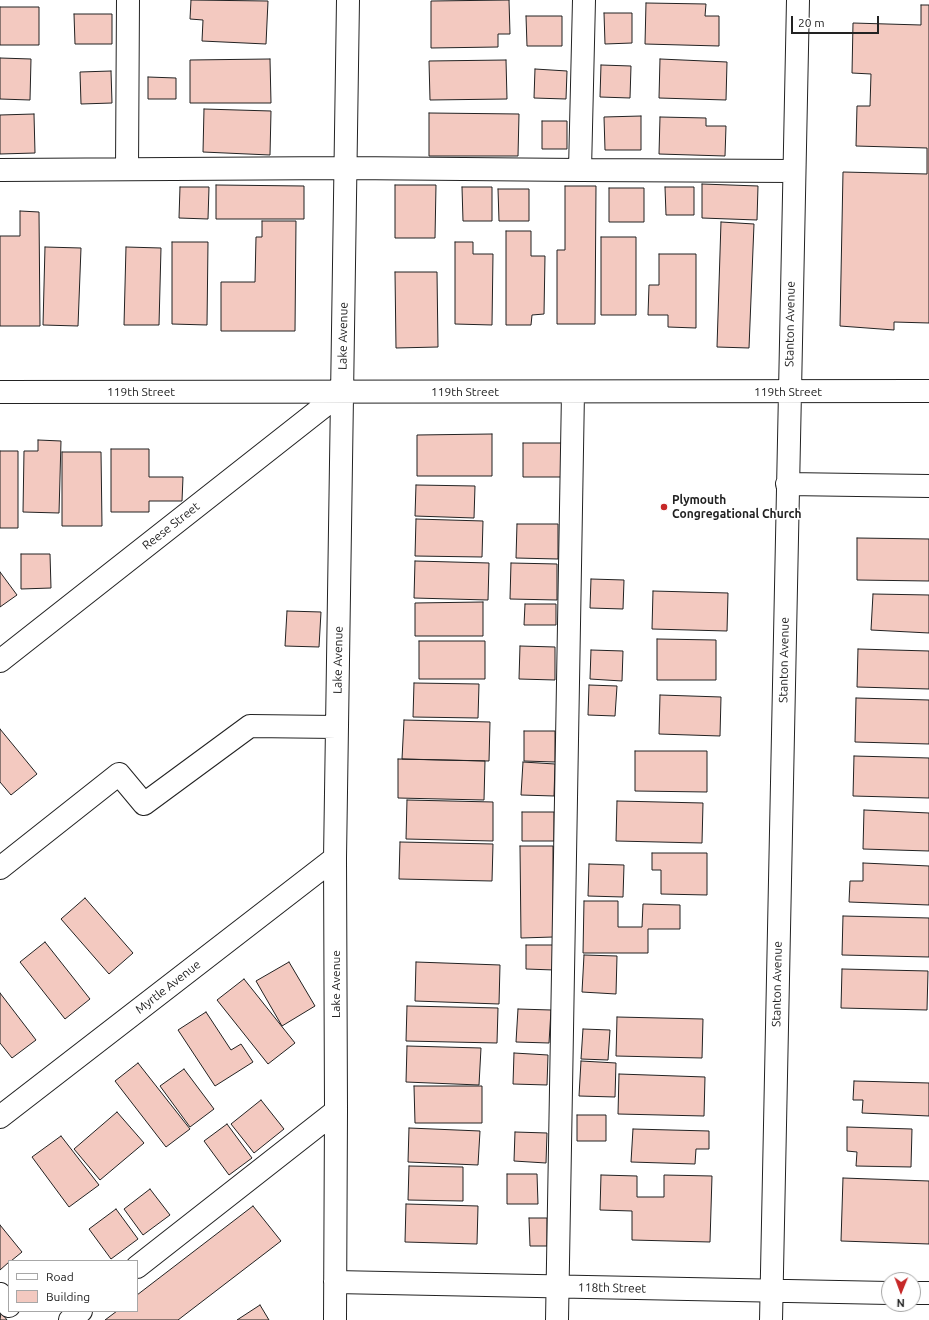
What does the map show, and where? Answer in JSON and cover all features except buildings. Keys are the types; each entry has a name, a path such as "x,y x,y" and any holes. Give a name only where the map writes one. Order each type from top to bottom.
{"street":[{"path":"126,169 128,0"},
{"name":"Lake Avenue","path":"335,1320 335,858 348,0"},
{"path":"580,170 584,0"},
{"name":"Stanton Avenue","path":"771,1320 798,0"},
{"path":"0,170 346,168 794,171"},
{"name":"119th Street","path":"0,392 929,392"},
{"name":"Reese Street","path":"0,661 342,392"},
{"path":"557,1320 573,392"},
{"path":"787,484 929,486"},
{"path":"0,868 119,774 144,804 250,726 337,727"},
{"name":"Myrtle Avenue","path":"0,1116 335,858"},
{"path":"138,1266 336,1111"},
{"name":"118th Street","path":"335,1282 881,1293"},
{"path":"0,1294 8,1305"},
{"path":"14,1312 20,1320"},
{"path":"70,1320 80,1312"}],"place":[{"name":"Plymouth Congregational Church","path":"664,507"}]}
